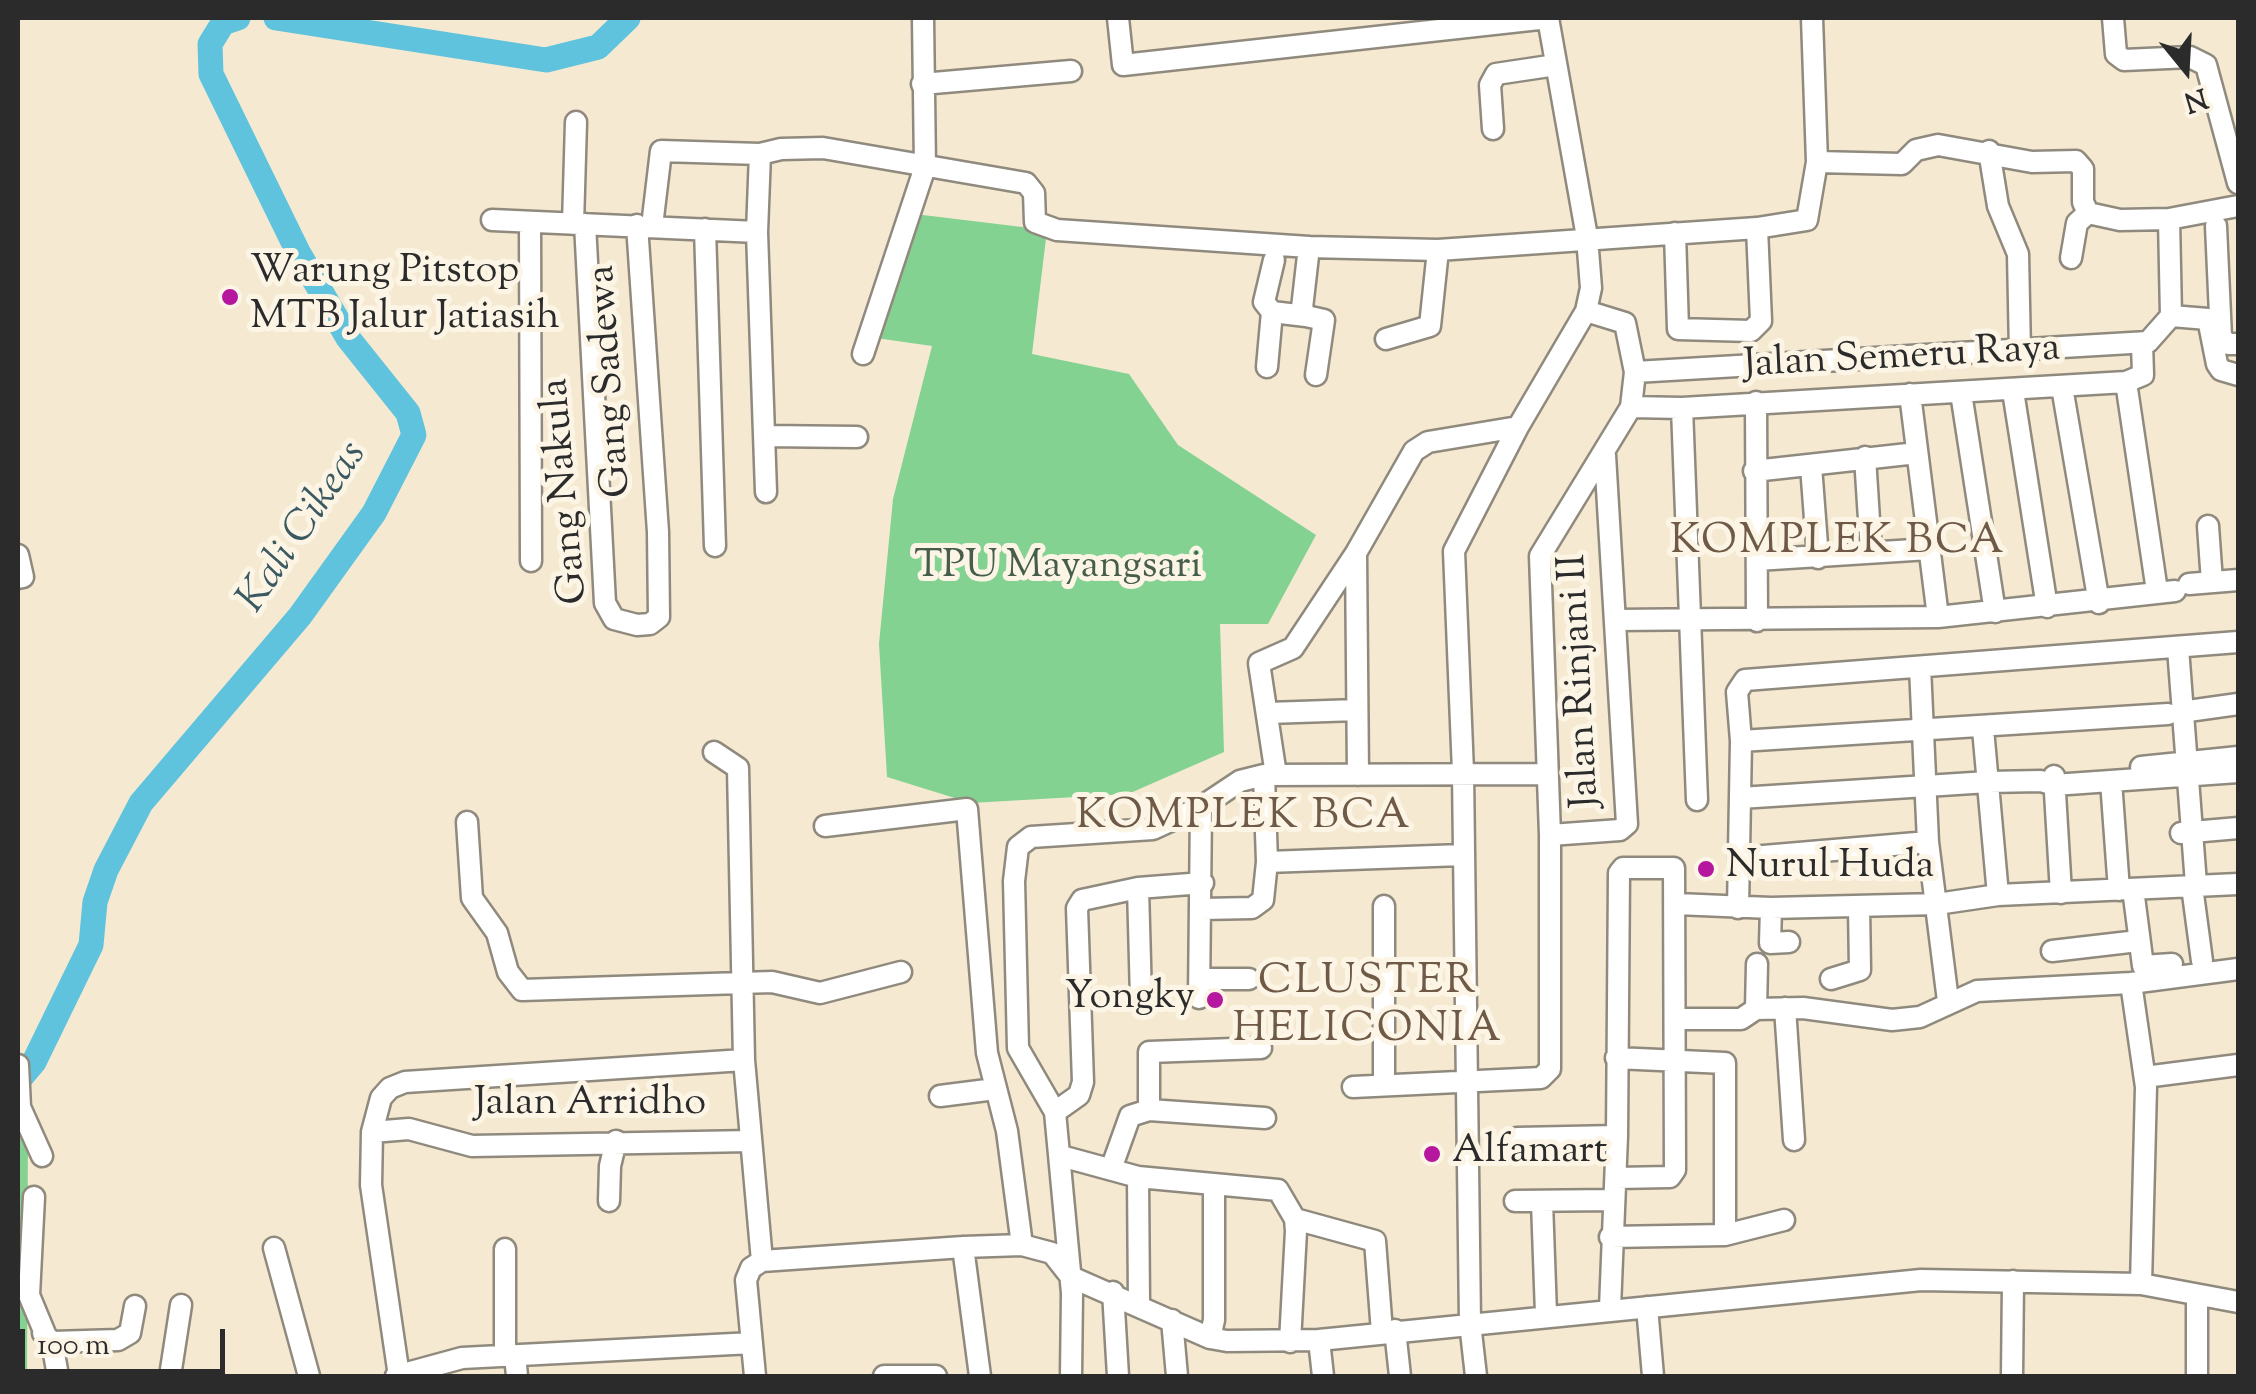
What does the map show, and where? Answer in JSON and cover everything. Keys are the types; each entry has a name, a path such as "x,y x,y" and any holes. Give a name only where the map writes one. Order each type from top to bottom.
{"street":[{"path":"864,354 925,167 923,18"},
{"path":"1118,18 1123,65 1548,18 1587,237 1591,288 1586,311 1518,426 1454,552 1462,772 1470,1323 1476,1376"},
{"path":"766,492 756,232 760,154 780,149 823,148 1026,183 1034,193 1035,222 1057,230 1310,247 1438,250 1756,228 1807,220 1817,162 1812,18"},
{"path":"2113,18 2116,54 2124,60 2190,57 2206,65 2238,183"},
{"path":"1494,129 1490,85 1496,74 1556,64"},
{"path":"922,84 1071,71"},
{"path":"576,122 579,224"},
{"path":"1817,162 1902,164 1916,150 1938,145 2032,162 2076,161 2083,170 2083,202 2088,213"},
{"name":"Gang Sadewa","path":"658,532 645,226 661,151 760,154"},
{"path":"1989,152 1998,206 2018,254 2020,352"},
{"path":"2088,213 2120,220 2169,219 2238,206"},
{"path":"2072,258 2077,223 2088,213"},
{"path":"1635,372 2142,343 2156,338 2172,316 2169,219"},
{"path":"492,220 756,232"},
{"path":"530,222 531,561"},
{"name":"Gang Nakula","path":"579,224 605,603 621,624 650,624 659,616 658,532"},
{"path":"2216,226 2221,337 2228,344 2238,344"},
{"path":"1674,234 1678,330 1752,331 1761,321 1756,228"},
{"path":"704,229 715,546"},
{"path":"1306,316 1302,308 1310,247"},
{"path":"1386,339 1430,326 1438,250"},
{"path":"1267,367 1272,312 1264,294 1274,260"},
{"path":"1353,1087 1540,1078 1550,1068 1550,835 1540,556 1605,455 1631,406 1635,372 1625,324 1618,318 1586,311"},
{"path":"1272,312 1324,320 1316,375"},
{"path":"2172,316 2208,319 2216,364 2221,370 2238,375"},
{"path":"2142,343 2143,375 2126,382 2174,589"},
{"name":"Jalan Semeru Raya","path":"1631,406 1682,408 2126,382"},
{"path":"2062,387 2099,602"},
{"path":"2013,391 2047,608"},
{"path":"1961,392 1995,612"},
{"path":"1910,394 1938,618"},
{"path":"1756,402 1757,621"},
{"path":"1682,408 1687,618 1697,800"},
{"path":"1202,908 1259,906 1266,894 1270,775 1268,713 1259,663 1294,648 1356,553 1414,451 1428,442 1518,426"},
{"path":"764,436 857,437"},
{"path":"1754,470 1917,452"},
{"name":"Jalan Rinjani II","path":"1550,835 1620,830 1627,824 1618,620 1605,455"},
{"path":"1866,457 1872,551"},
{"path":"1811,466 1818,558"},
{"path":"2208,526 2212,582"},
{"path":"1757,560 1929,548"},
{"path":"1356,553 1358,775"},
{"path":"18,555 23,577 18,578"},
{"path":"1618,620 1938,618 2099,602 2238,580"},
{"path":"1738,908 1741,741 1737,692 1746,680 2238,642"},
{"path":"2171,649 2179,771 2202,961"},
{"path":"1920,667 1928,842 1948,1001"},
{"path":"1741,741 1983,729 2238,704"},
{"path":"1268,713 1357,710"},
{"path":"1983,729 1998,895"},
{"path":"714,752 738,768 744,1060 762,1261"},
{"path":"2050,780 2111,781 2238,758"},
{"path":"1740,798 2179,771 2238,772"},
{"path":"1072,1376 1071,1276 1055,1112 1018,1048 1014,881 1018,847 1031,837 1153,829 1201,808 1217,792 1270,775 1545,774"},
{"path":"2050,780 2061,893"},
{"path":"2111,781 2126,890 2143,966 2238,958"},
{"path":"1201,808 1200,989 1250,979"},
{"path":"825,826 967,809 987,1053 1007,1131 1022,1245"},
{"path":"467,822 472,898 497,934 508,972 522,990 772,982 820,992 901,972"},
{"path":"2186,832 2238,828"},
{"path":"1740,858 1928,842"},
{"path":"1267,862 1462,855"},
{"path":"1610,1308 1610,1237 1618,1136 1620,870 1677,869 1674,1174 1616,1178"},
{"path":"1055,1112 1079,1095 1083,1082 1078,908 1089,896 1203,883"},
{"path":"1677,904 1770,908 1938,904 1998,895 2238,884"},
{"path":"1138,888 1140,998"},
{"path":"1384,906 1384,1085"},
{"path":"1831,979 1856,975 1860,970 1859,906"},
{"path":"1770,908 1770,942 1789,942"},
{"path":"2052,951 2138,941"},
{"path":"1756,1009 1757,964"},
{"path":"1675,1019 1741,1019 1756,1009 1785,1008 1892,1020 1920,1016 1948,1001 1985,990 2131,982 2238,969"},
{"path":"2131,982 2144,1077 2141,1284"},
{"path":"1785,1008 1794,1140"},
{"path":"1149,1110 1149,1052 1261,1048"},
{"path":"1616,1058 1718,1061 1727,1069 1725,1234"},
{"path":"744,1060 405,1082 390,1088 381,1098 372,1132 373,1202 398,1376 434,1364 512,1362 752,1343"},
{"path":"18,1065 20,1107 42,1156"},
{"path":"2144,1077 2238,1065"},
{"path":"940,1096 995,1089"},
{"path":"1111,1168 1130,1116 1149,1110 1265,1118"},
{"name":"Jalan Arridho","path":"372,1132 409,1129 472,1146 616,1140 750,1141"},
{"path":"1518,1138 1618,1136"},
{"path":"609,1201 616,1140"},
{"path":"1060,1156 1138,1177 1214,1187 1274,1188 1295,1219 1290,1342"},
{"path":"1138,1177 1139,1303"},
{"path":"1210,1338 1214,1320 1214,1187"},
{"path":"34,1197 29,1295 49,1339 58,1376"},
{"path":"1515,1200 1614,1200"},
{"path":"1542,1202 1546,1314"},
{"path":"1295,1219 1375,1242 1388,1331 1400,1376"},
{"path":"1610,1237 1725,1234 1784,1220"},
{"path":"756,1376 746,1280 751,1268 762,1261 963,1246 1022,1245 1052,1253 1071,1276 1139,1303 1210,1338 1290,1342 1920,1280 2141,1284 2238,1302"},
{"path":"963,1246 980,1376"},
{"path":"274,1248 309,1376"},
{"path":"505,1249 512,1362"},
{"path":"2012,1376 2013,1281"},
{"path":"1113,1292 1118,1376"},
{"path":"2197,1297 2198,1376"},
{"path":"170,1376 181,1305"},
{"path":"29,1320 49,1339 118,1340 130,1334 135,1306"},
{"path":"1647,1307 1653,1376"},
{"path":"1172,1320 1177,1376"},
{"path":"1318,1340 1323,1376"},
{"path":"884,1376 936,1376"}],"green space":[{"name":"TPU Mayangsari","path":"898,212 1047,230 1032,354 1129,374 1178,445 1316,535 1268,624 1220,624 1224,752 1128,794 971,803 887,777 879,644 893,499 932,346 876,338"},
{"path":"18,1110 28,1110 27,1376 18,1376"}],"waterway":[{"name":"Kali Cikeas","path":"18,1081 34,1062 91,945 95,902 106,870 141,803 300,616 374,513 414,435 408,413 348,338 298,252 211,74 210,44 223,23 238,18"},
{"name":"Kali Cikeas","path":"276,18 546,60 598,47 628,18"}],"place":[{"name":"Warung Pitstop MTB Jalur Jatiasih","path":"230,297"},
{"name":"Nurul Huda","path":"1706,869"},
{"name":"Yongky","path":"1215,1000"},
{"name":"Alfamart","path":"1432,1154"}],"district":[{"name":"KOMPLEK BCA","path":"1838,545"},
{"name":"KOMPLEK BCA","path":"1244,820"},
{"name":"CLUSTER HELICONIA","path":"1368,1009"}]}
